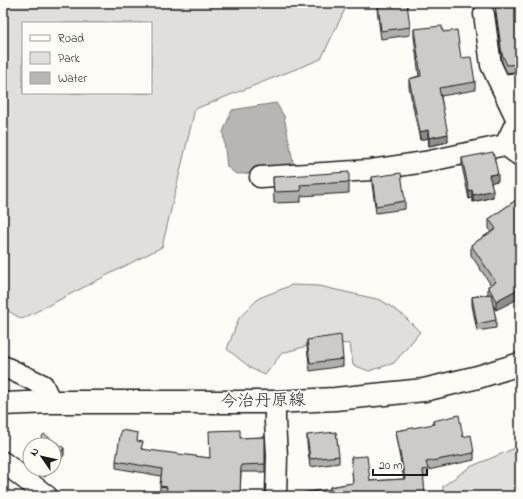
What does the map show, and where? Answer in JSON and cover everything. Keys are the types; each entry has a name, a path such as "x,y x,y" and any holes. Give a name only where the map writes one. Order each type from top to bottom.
{"main road":[{"name":"今治丹原線","path":"3,404 51,402 275,402 335,399 424,390 478,377 520,364"}],"street":[{"path":"260,177 371,170 512,150 517,120 510,84 491,65 484,14"},
{"path":"3,366 43,385 51,402"},
{"path":"275,402 274,422 277,455 276,496"},
{"path":"3,462 47,496"}],"green space":[{"path":"3,3 348,3 321,59 195,109 162,247 22,319 3,308"},
{"path":"292,285 319,286 381,300 403,315 420,332 394,363 369,371 353,365 350,344 322,342 282,353 265,375 252,369 227,349 239,318 259,298"},
{"path":"520,446 520,496 443,496 443,486 470,467"}],"water":[{"path":"276,103 284,116 295,172 236,174 227,167 223,132 232,110"}],"building":[{"path":"378,3 407,3 410,27 381,31"},
{"path":"494,3 520,3 520,64 507,65 502,54"},
{"path":"442,26 443,32 457,30 461,58 471,57 475,82 439,88 448,134 429,138 428,130 420,132 409,79 421,76 414,29"},
{"path":"493,152 498,174 489,175 493,190 473,195 472,190 469,191 462,158"},
{"path":"349,172 349,182 300,185 301,191 274,192 273,177"},
{"path":"401,173 405,201 376,206 372,177"},
{"path":"516,200 520,206 520,288 496,301 488,286 496,282 471,245 496,229 489,219"},
{"path":"491,294 496,320 477,324 472,297"},
{"path":"341,335 343,359 310,363 307,340"},
{"path":"459,415 463,437 471,435 474,453 426,462 428,469 423,470 425,496 302,496 301,493 331,489 330,487 353,483 351,457 367,456 370,481 405,479 396,431 434,424 433,421"},
{"path":"121,430 138,433 137,441 143,442 141,449 210,458 209,431 240,430 240,438 265,437 265,464 241,465 240,496 166,496 167,487 160,486 162,469 116,461"},
{"path":"336,432 339,456 310,459 307,435"}]}
